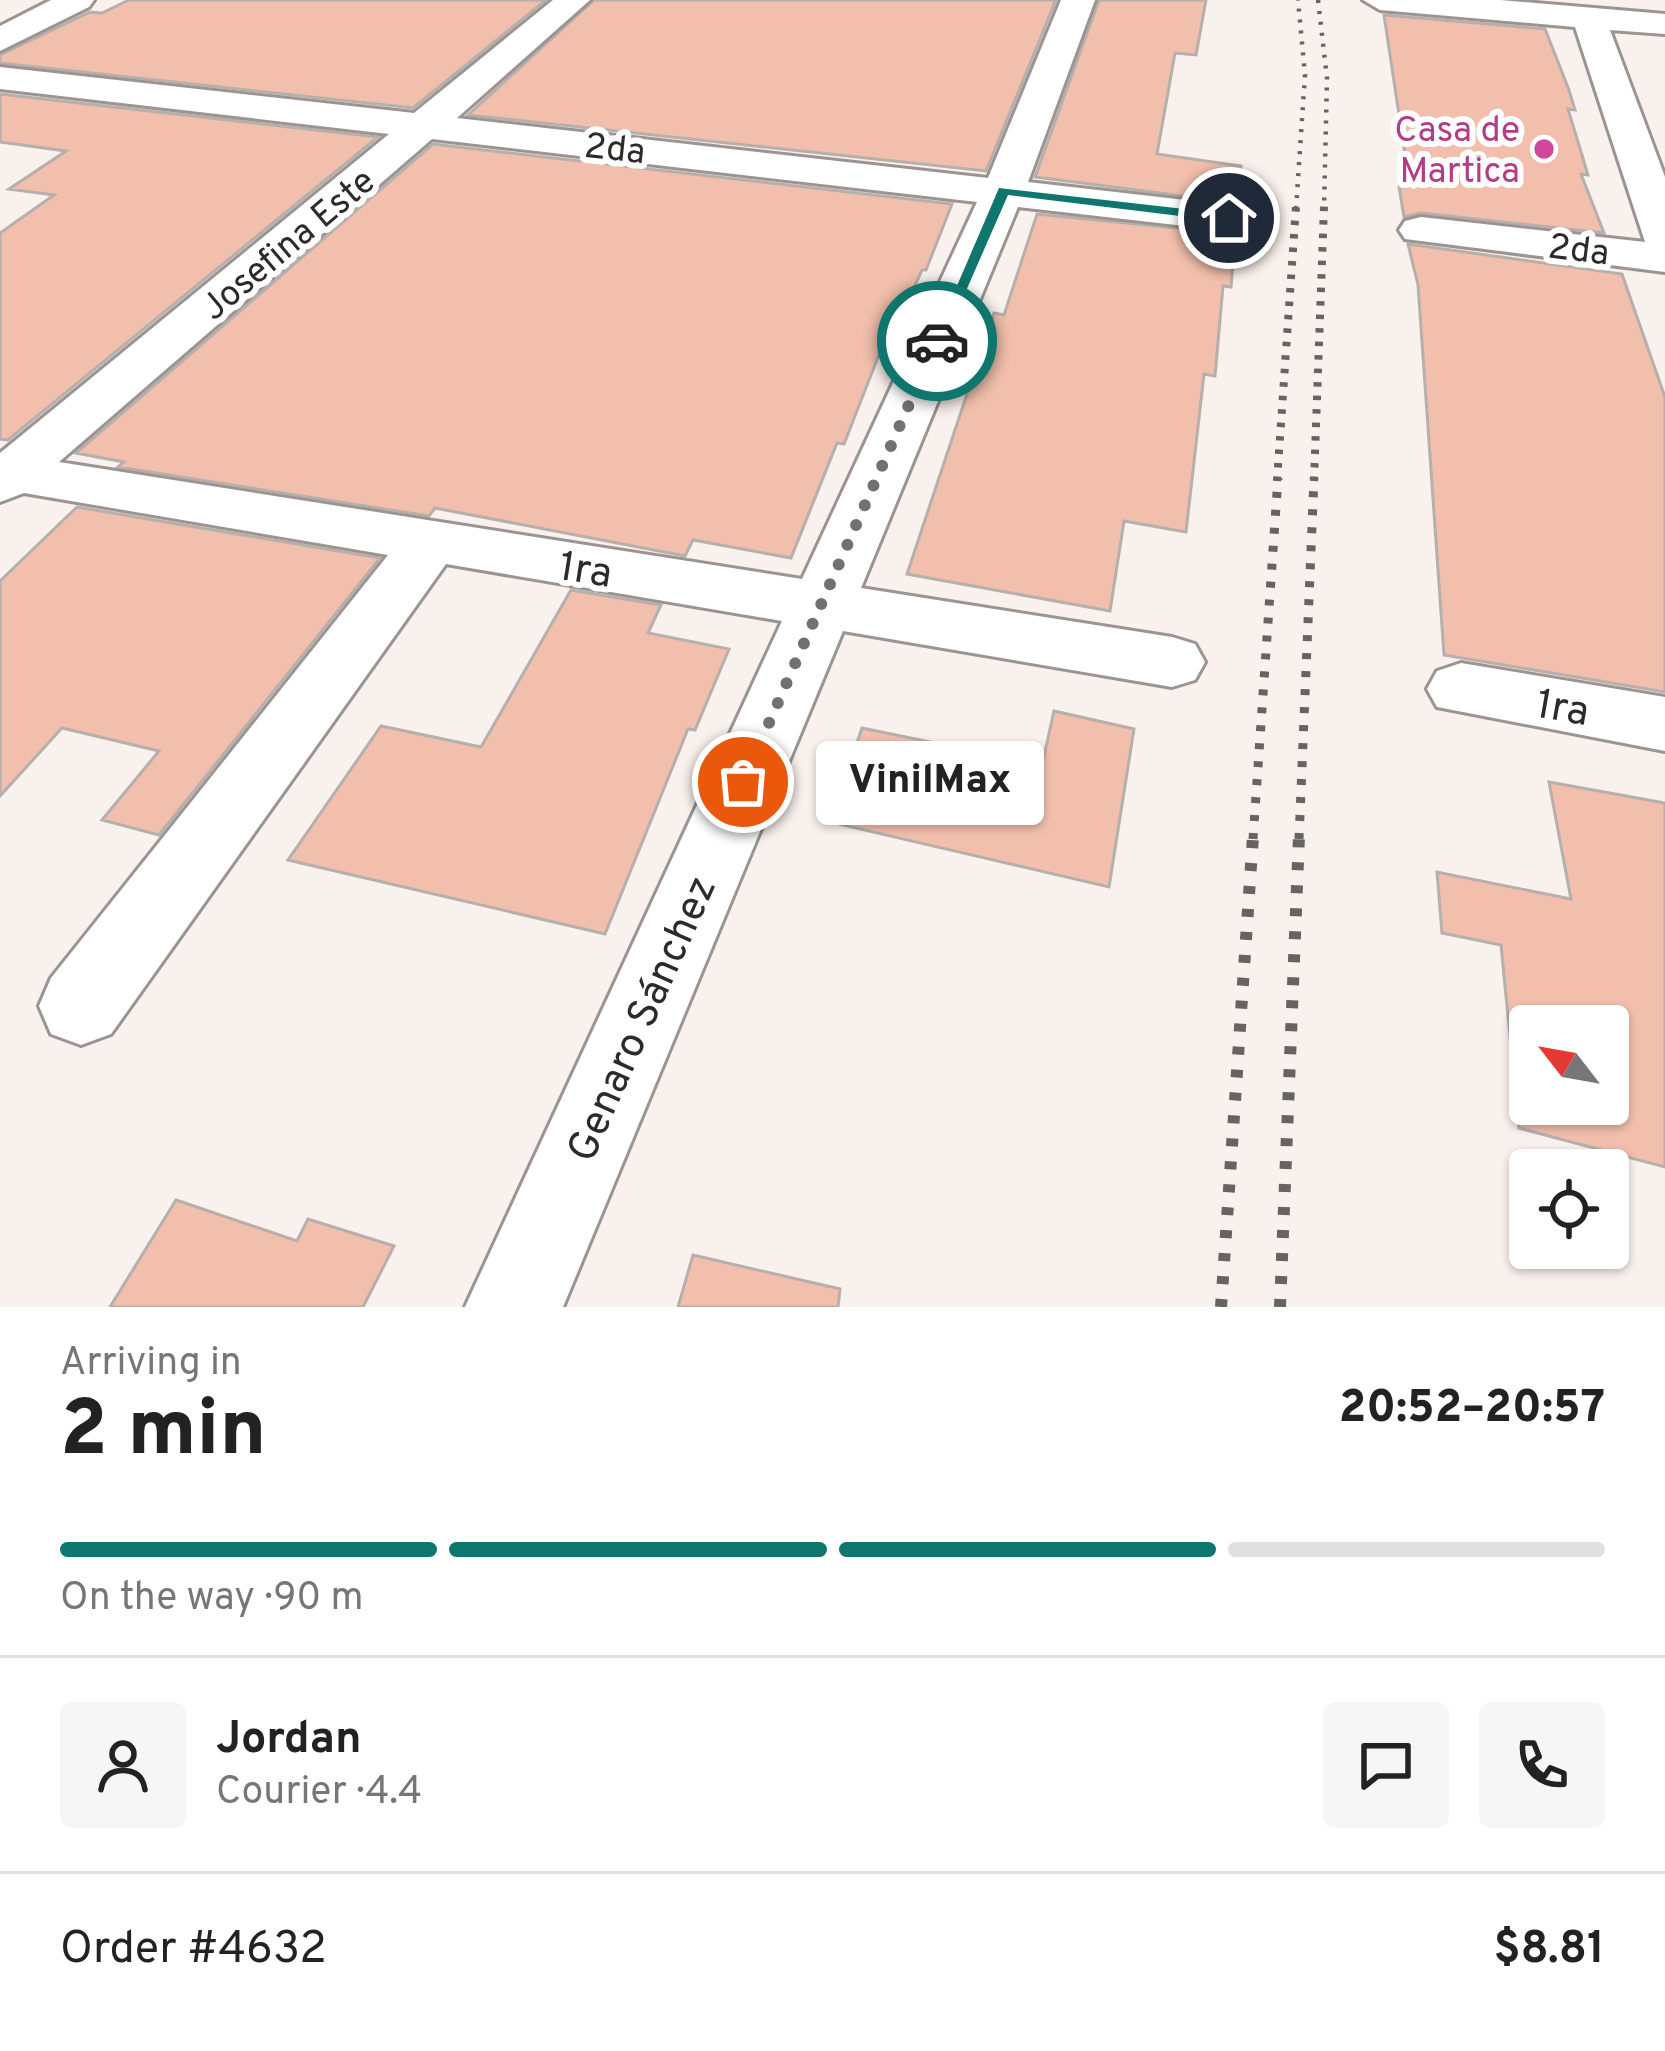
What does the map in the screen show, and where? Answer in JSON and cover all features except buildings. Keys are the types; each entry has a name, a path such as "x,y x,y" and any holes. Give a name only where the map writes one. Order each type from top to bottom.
{"street":[{"path":"0,40 77,0"},
{"name":"Josefina Este","path":"4,476 573,0"},
{"name":"Genaro Sánchez","path":"514,1307 1004,190 1078,0"},
{"path":"1381,0 1565,11 1665,24"},
{"path":"1565,11 1665,238"},
{"name":"2da","path":"0,78 1229,218"},
{"name":"2da","path":"1420,230 1665,258"},
{"name":"1ra","path":"4,476 1172,662"},
{"path":"81,1006 430,542"},
{"name":"1ra","path":"1461,689 1665,724"}],"railway":[{"path":"1296,209 1305,75 1298,0"},
{"path":"1318,0 1327,78 1324,209"},
{"path":"1277,481 1296,206"},
{"path":"1314,481 1324,206"},
{"path":"1253,839 1278,478"},
{"path":"1299,839 1314,478"},
{"path":"1221,1307 1253,836"},
{"path":"1280,1307 1299,836"}],"way so far":[{"path":"743,782 937,341"}],"place":[{"name":"Casa de Martica","path":"1544,149"},
{"name":"VinilMax","path":"743,782"}],"route":[{"path":"937,341 1004,190 1229,218"}]}
